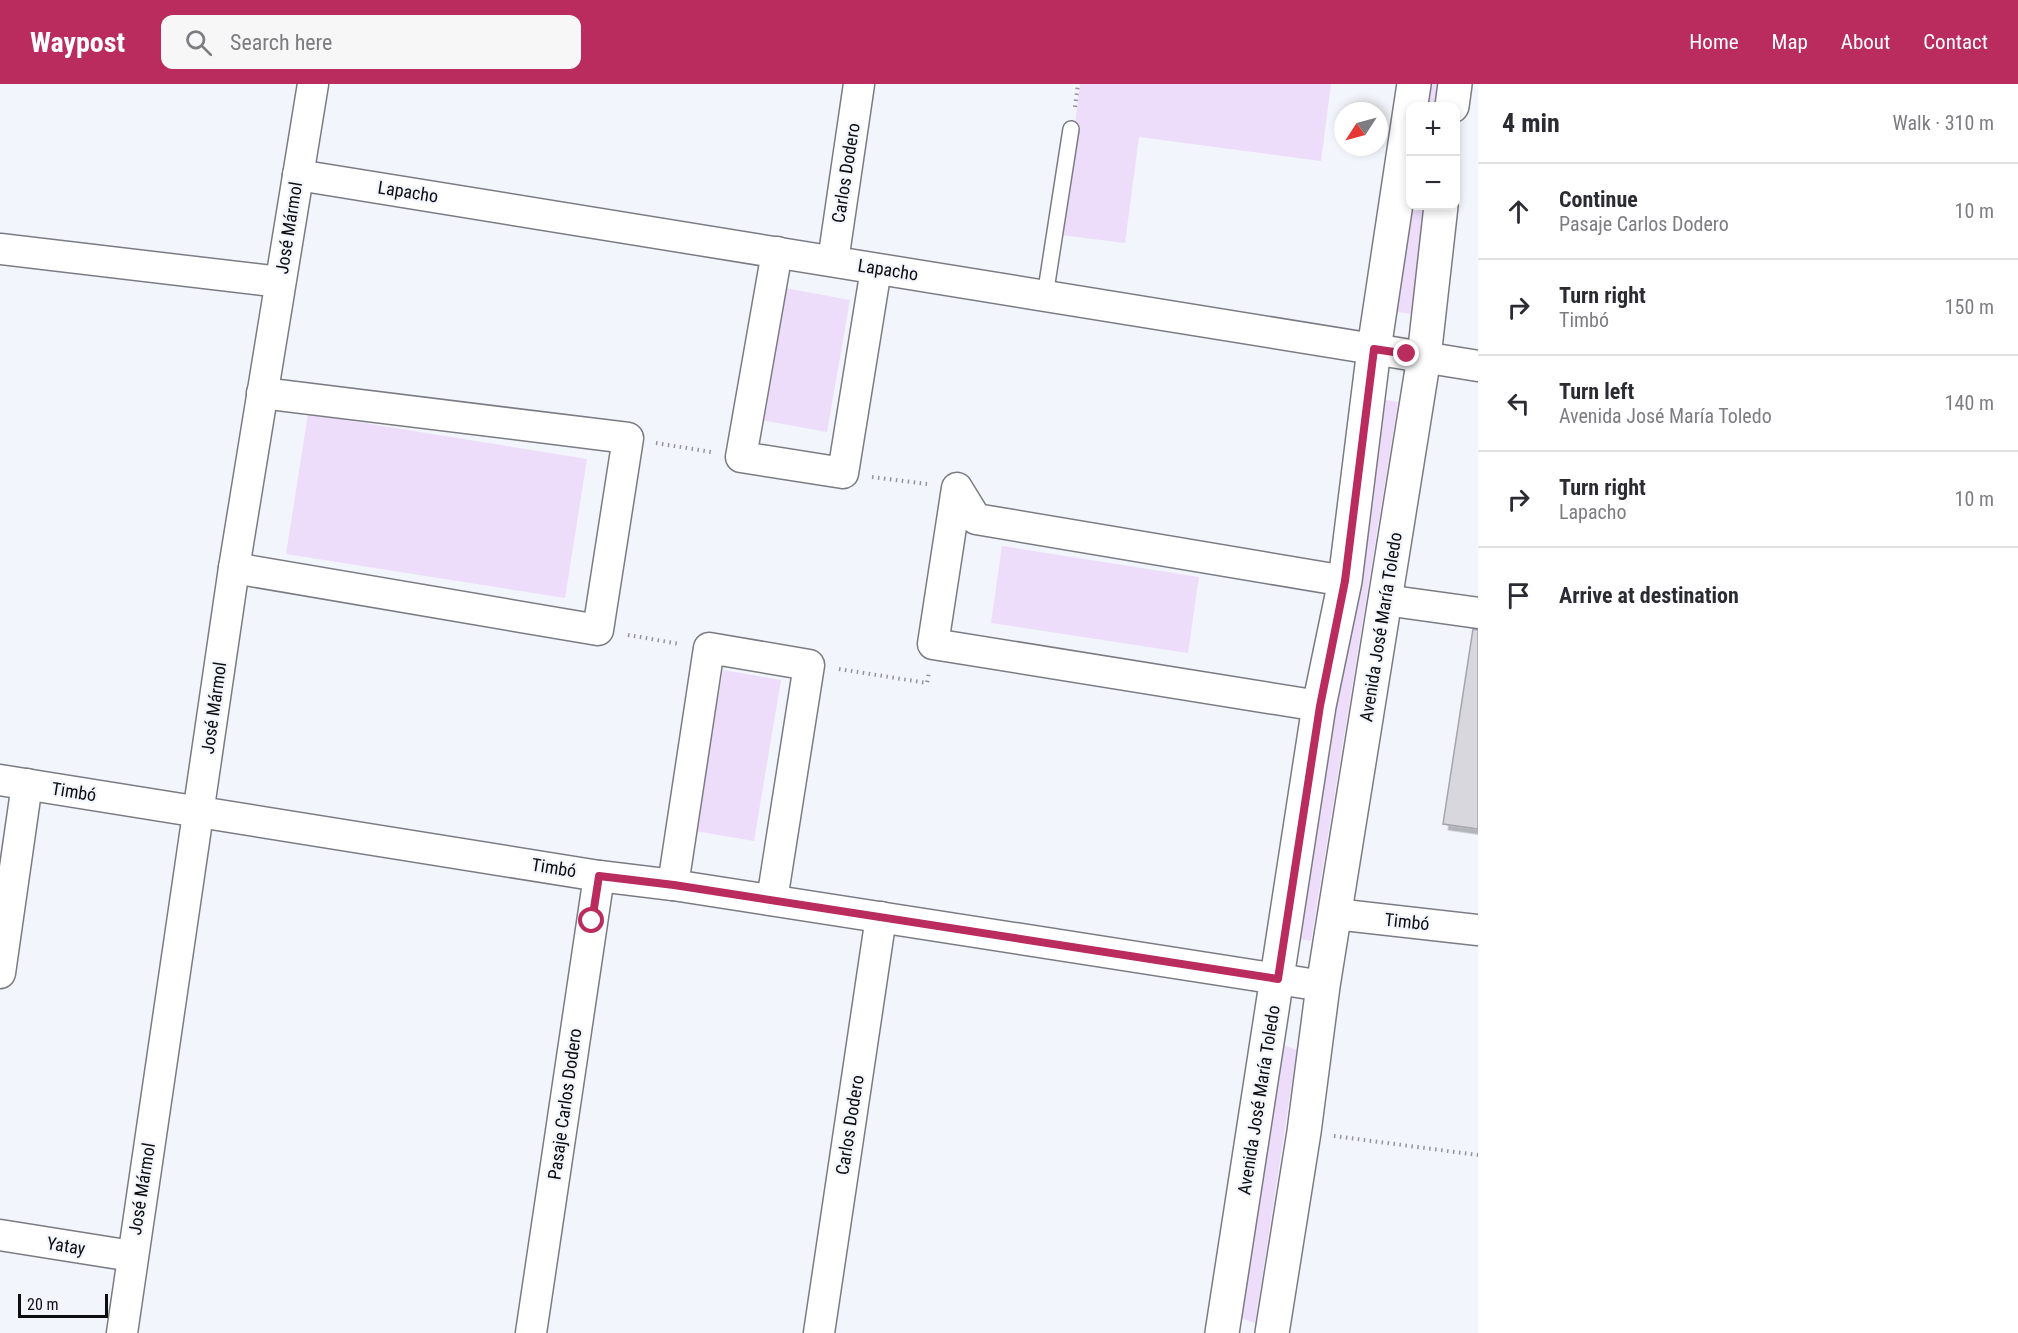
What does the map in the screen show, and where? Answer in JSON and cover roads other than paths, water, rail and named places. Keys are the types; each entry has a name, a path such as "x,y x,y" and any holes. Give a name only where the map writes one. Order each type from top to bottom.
{"main road":[{"name":"Avenida José María Toledo","path":"1222,1333 1320,706 1345,581 1374,349 1414,84"},
{"path":"1453,102 1455,84"},
{"name":"Avenida José María Toledo","path":"1272,1333 1304,1132 1323,986 1424,357 1441,210"}],"street":[{"name":"José Mármol","path":"122,1333 234,568 313,84"},
{"name":"Carlos Dodero","path":"832,261 859,84"},
{"name":"Lapacho","path":"298,174 1478,366"},
{"path":"0,249 280,282"},
{"path":"777,252 741,457 843,473 876,268"},
{"path":"234,568 598,630 628,438 262,393"},
{"path":"1320,706 933,644 957,488 976,519 1345,581"},
{"path":"1385,600 1478,613"},
{"path":"674,885 709,648 809,665 772,900"},
{"path":"0,973 14,782"},
{"name":"Timbó","path":"14,782 599,876 674,885 1323,986"},
{"name":"Pasaje Carlos Dodero","path":"531,1333 599,876"},
{"name":"Timbó","path":"1335,914 1478,930"},
{"name":"Carlos Dodero","path":"819,1333 881,917"},
{"name":"Yatay","path":"0,1235 132,1256"}],"lane":[{"path":"1045,296 1071,129"}]}
